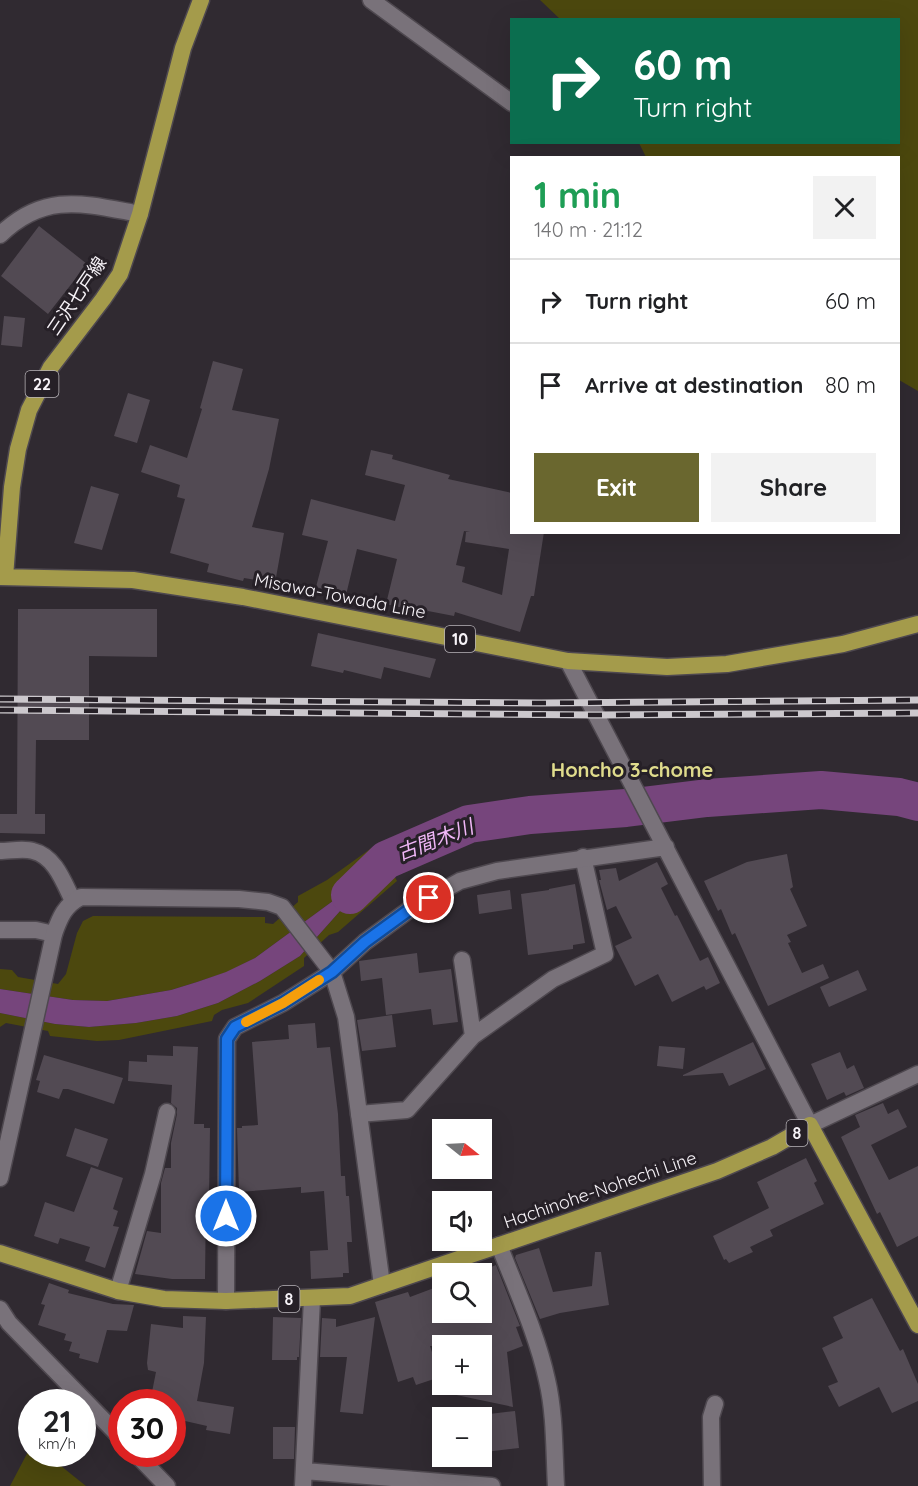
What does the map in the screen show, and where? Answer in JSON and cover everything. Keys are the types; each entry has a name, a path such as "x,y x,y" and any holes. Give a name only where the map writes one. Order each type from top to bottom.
{"main road":[{"name":"三沢七戸線","path":"2,577 18,449 29,410 51,367 120,274 140,214 183,48 201,0"},
{"name":"Misawa-Towada Line","path":"2,577 133,580 243,597 568,661 667,667 727,664 843,644 918,624"},
{"name":"Hachinohe-Nohechi Line","path":"0,1253 118,1291 164,1299 226,1301 350,1296 717,1171 772,1147 810,1125"},
{"name":"8","path":"810,1125 918,1325"}],"street":[{"path":"373,1 510,102"},
{"path":"2,229 35,209 62,203 91,205 140,214"},
{"path":"568,661 810,1125 918,1074"},
{"path":"226,1301 227,1039 235,1027 283,1003 328,966 413,907 460,881 497,871 584,857 663,840"},
{"path":"0,851 33,850 46,857 56,868 73,901"},
{"path":"359,1114 407,1110 473,1036 553,980 605,954 584,857"},
{"path":"0,1178 54,934 62,912 73,901 81,897 239,899 268,902 282,907 328,966 346,1017 382,1285"},
{"path":"0,930 36,930 54,934"},
{"path":"462,960 473,1036"},
{"path":"118,1291 153,1174 167,1112"},
{"path":"499,1245 527,1317 547,1379 553,1409 556,1486"},
{"path":"312,1299 304,1478 491,1486"},
{"path":"0,1309 9,1323 108,1425"},
{"path":"712,1486 711,1417 715,1404"},
{"path":"149,1467 167,1486"}],"shaded area":[{"path":"540,0 918,0 918,391 900,381 900,156 646,156 640,144 900,144 900,18 559,18"},
{"path":"377,844 384,857 356,884 255,958 227,972 171,990 107,1001 73,1000 0,989 0,969 12,970 18,977 58,984 66,974 77,933 83,921 93,916 265,917 265,923 273,924 298,902 298,896 327,880"},
{"path":"384,857 388,864 362,898 354,900 341,910 300,956 218,1003 177,1016 136,1023 89,1027 55,1024 0,1013 0,989 73,1000 107,1001 171,990 226,972 255,958 356,884"},
{"path":"388,864 397,881 338,932 329,935 304,958 304,966 248,1003 222,1010 214,1015 212,1021 119,1040 97,1041 50,1036 48,1031 6,1023 0,1027 0,1013 55,1024 89,1027 136,1023 177,1016 218,1003 300,956 341,910 354,900 362,898"},
{"path":"20,1467 62,1467 86,1486 10,1486"}],"building":[{"path":"39,226 87,264 48,314 1,276"},
{"path":"4,316 25,318 22,347 1,345"},
{"path":"213,361 243,369 232,410 279,419 269,469 252,527 284,533 275,583 244,578 243,581 207,572 209,564 170,553 185,499 177,497 180,485 141,472 150,445 187,458 202,409 200,408"},
{"path":"128,393 150,400 137,443 114,436"},
{"path":"371,450 393,455 392,459 450,475 448,479 510,493 510,534 544,534 534,596 531,596 520,632 455,612 454,616 428,611 427,613 386,604 397,559 357,549 346,595 316,587 328,541 302,535 311,499 395,521 405,485 365,475","holes":["464,531 470,532 466,532 465,542 509,549 502,595 462,582 465,567 456,565"]},
{"path":"91,486 119,494 102,550 74,543"},
{"path":"18,609 157,609 157,657 89,656 89,740 36,740 35,814 45,814 45,834 0,833 0,814 17,814"},
{"path":"318,633 436,659 430,678 384,667 381,679 344,670 343,673 311,666"},
{"path":"787,854 793,887 790,889 807,926 787,935 791,942 788,943 802,973 823,964 829,978 768,1006 735,933 732,935 721,909 718,911 704,881 747,862"},
{"path":"657,862 668,884 661,888 675,916 677,915 700,961 708,957 720,983 706,990 704,986 672,1002 658,974 635,986 615,946 632,938 616,906 607,910 599,880 601,880 599,870 616,868 619,881"},
{"path":"575,884 585,943 573,945 573,949 528,955 521,894"},
{"path":"510,890 512,909 479,914 477,895"},
{"path":"417,953 419,973 451,969 458,1022 433,1025 431,1009 386,1015 382,978 361,981 359,961"},
{"path":"858,970 867,990 829,1007 820,987"},
{"path":"392,1015 396,1047 362,1051 357,1020"},
{"path":"315,1023 317,1048 330,1047 338,1114 341,1176 345,1176 346,1196 349,1196 352,1242 347,1242 349,1273 343,1273 343,1277 311,1279 310,1251 328,1250 324,1191 301,1193 301,1187 239,1192 237,1128 258,1125 252,1042 289,1039 288,1025"},
{"path":"753,1042 766,1069 729,1086 723,1073 683,1076 683,1075"},
{"path":"173,1046 198,1047 194,1124 204,1124 204,1128 210,1128 205,1279 172,1279 135,1274 147,1231 161,1233 161,1183 165,1168 171,1168 171,1143 177,1108 171,1103 172,1085 128,1081 129,1061 147,1062 147,1055 173,1056"},
{"path":"659,1046 685,1048 683,1069 657,1066"},
{"path":"840,1052 847,1069 854,1065 864,1088 846,1096 844,1092 827,1100 811,1064"},
{"path":"44,1055 123,1078 114,1104 68,1089 63,1089 59,1099 37,1092 40,1081 36,1080"},
{"path":"883,1103 888,1114 898,1109 907,1127 871,1145 889,1180 918,1166 918,1236 897,1247 880,1212 877,1214 841,1137 860,1127 855,1115"},
{"path":"75,1128 108,1139 98,1167 66,1156"},
{"path":"806,1158 817,1181 814,1183 824,1204 770,1230 773,1236 750,1247 753,1252 729,1263 726,1259 724,1260 713,1236 769,1208 757,1182"},
{"path":"91,1167 123,1178 113,1209 118,1211 113,1226 119,1227 105,1268 85,1261 90,1247 60,1238 58,1244 34,1236 45,1202 74,1212"},
{"path":"539,1248 553,1292 592,1286 595,1252 601,1252 609,1305 560,1313 540,1319 515,1258 516,1255"},
{"path":"496,1265 520,1326 516,1327 523,1346 507,1352 513,1407 456,1395 492,1395 492,1335 432,1335 432,1346 430,1346 432,1380 416,1385 413,1377 398,1382 375,1302 408,1292 410,1297 432,1289 432,1323 492,1323 492,1267"},
{"path":"49,1283 69,1290 68,1293 113,1304 134,1305 127,1331 107,1330 98,1363 79,1358 80,1354 69,1351 72,1342 64,1340 66,1334 38,1325 45,1305 41,1304"},
{"path":"872,1298 900,1351 903,1349 918,1384 918,1401 892,1413 879,1387 839,1407 828,1386 838,1382 822,1348 843,1338 833,1317"},
{"path":"183,1316 206,1317 204,1363 197,1401 234,1407 230,1434 206,1430 207,1426 186,1421 186,1389 153,1389 156,1372 148,1370 147,1363 151,1324 183,1328"},
{"path":"273,1317 301,1318 297,1360 272,1360"},
{"path":"375,1317 363,1414 340,1412 347,1357 320,1357 322,1318 336,1319 336,1327"},
{"path":"515,1411 519,1448 492,1451 492,1414"},
{"path":"273,1427 295,1427 294,1459 273,1459"}],"waterway":[{"name":"古間木川","path":"350,895 386,860 469,824 530,815 821,790 899,797 918,802"}],"railway":[{"path":"0,699 541,703 918,700"},
{"path":"0,710 596,715 918,713"}],"slow traffic":[{"path":"246,1022 283,1003 319,980"}],"district":[{"name":"Honcho 3-chome","path":"632,770"}],"route":[{"path":"226,1216 227,1039 235,1027 283,1003 332,972 365,942 429,898"}]}
